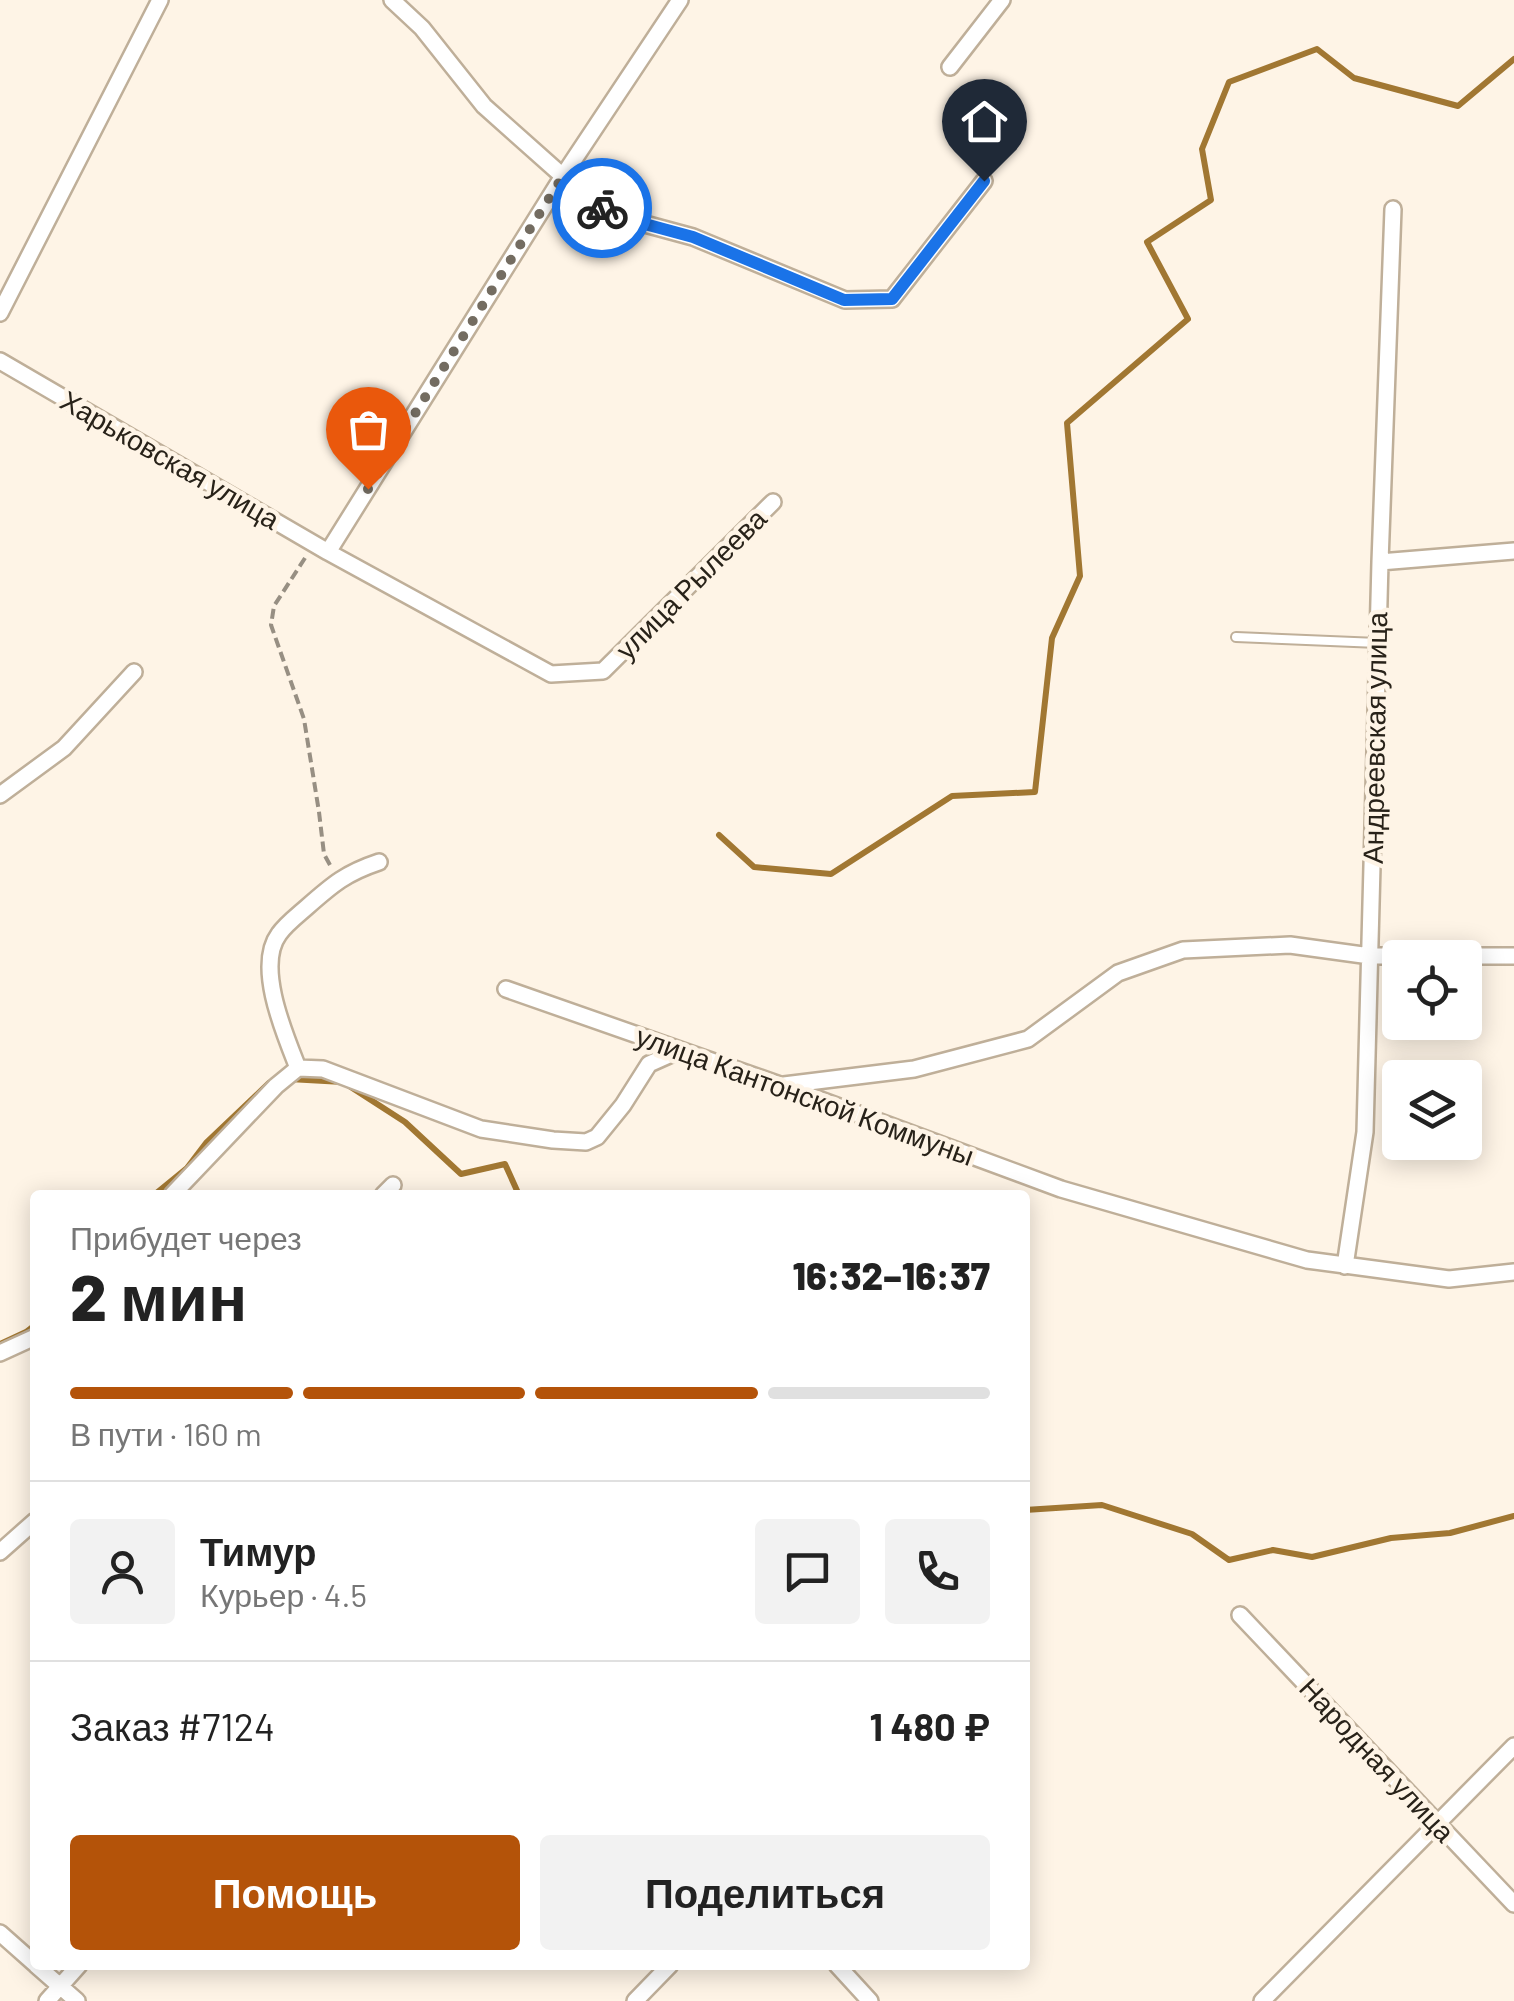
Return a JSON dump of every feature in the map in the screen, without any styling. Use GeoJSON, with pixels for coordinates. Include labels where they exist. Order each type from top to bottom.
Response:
{"type":"FeatureCollection","features":[{"type":"Feature","properties":{"kind":"street"},"geometry":{"type":"LineString","coordinates":[[0,314],[160,0]]}},
{"type":"Feature","properties":{"kind":"street"},"geometry":{"type":"LineString","coordinates":[[392,0],[422,28],[484,106],[593,203],[619,217],[693,237],[844,300],[892,299],[984,181]]}},
{"type":"Feature","properties":{"kind":"street"},"geometry":{"type":"LineString","coordinates":[[328,552],[563,176],[680,0]]}},
{"type":"Feature","properties":{"kind":"street"},"geometry":{"type":"LineString","coordinates":[[950,67],[1002,0]]}},
{"type":"Feature","properties":{"kind":"street","name":"Андреевская улица"},"geometry":{"type":"LineString","coordinates":[[1345,1266],[1365,1132],[1393,208]]}},
{"type":"Feature","properties":{"kind":"street","name":"Харьковская улица"},"geometry":{"type":"LineString","coordinates":[[0,362],[328,552],[551,674]]}},
{"type":"Feature","properties":{"kind":"street","name":"улица Рылеева"},"geometry":{"type":"LineString","coordinates":[[551,674],[604,671],[772,502]]}},
{"type":"Feature","properties":{"kind":"street"},"geometry":{"type":"LineString","coordinates":[[1380,562],[1514,550]]}},
{"type":"Feature","properties":{"kind":"street"},"geometry":{"type":"LineString","coordinates":[[0,795],[64,748],[134,672]]}},
{"type":"Feature","properties":{"kind":"street"},"geometry":{"type":"LineString","coordinates":[[298,1068],[280,1024],[268,970],[276,936],[332,884],[352,871],[379,862]]}},
{"type":"Feature","properties":{"kind":"street"},"geometry":{"type":"LineString","coordinates":[[780,1085],[914,1068],[1028,1039],[1118,974],[1183,950],[1290,945],[1370,956],[1514,956]]}},
{"type":"Feature","properties":{"kind":"street","name":"улица Кантонской Коммуны"},"geometry":{"type":"LineString","coordinates":[[506,988],[1061,1189],[1307,1260],[1449,1279],[1514,1272]]}},
{"type":"Feature","properties":{"kind":"street"},"geometry":{"type":"LineString","coordinates":[[177,1190],[298,1068],[323,1069],[480,1129],[586,1142],[598,1137],[649,1064],[678,1050]]}},
{"type":"Feature","properties":{"kind":"street"},"geometry":{"type":"LineString","coordinates":[[0,1353],[30,1339]]}},
{"type":"Feature","properties":{"kind":"street"},"geometry":{"type":"LineString","coordinates":[[0,1552],[30,1525]]}},
{"type":"Feature","properties":{"kind":"street","name":"Народная улица"},"geometry":{"type":"LineString","coordinates":[[1240,1616],[1514,1904]]}},
{"type":"Feature","properties":{"kind":"street"},"geometry":{"type":"LineString","coordinates":[[1262,2001],[1514,1746]]}},
{"type":"Feature","properties":{"kind":"street"},"geometry":{"type":"LineString","coordinates":[[0,1933],[30,1960]]}},
{"type":"Feature","properties":{"kind":"street"},"geometry":{"type":"LineString","coordinates":[[41,1970],[76,2001]]}},
{"type":"Feature","properties":{"kind":"street"},"geometry":{"type":"LineString","coordinates":[[46,2001],[74,1970]]}},
{"type":"Feature","properties":{"kind":"street"},"geometry":{"type":"LineString","coordinates":[[635,2001],[665,1970]]}},
{"type":"Feature","properties":{"kind":"street"},"geometry":{"type":"LineString","coordinates":[[842,1970],[870,2001]]}},
{"type":"Feature","properties":{"kind":"lane"},"geometry":{"type":"LineString","coordinates":[[1236,637],[1378,642]]}},
{"type":"Feature","properties":{"kind":"path"},"geometry":{"type":"LineString","coordinates":[[324,854],[304,719],[271,624],[274,606],[307,555],[328,552]]}},
{"type":"Feature","properties":{"kind":"waterway"},"geometry":{"type":"LineString","coordinates":[[719,835],[754,867],[831,874],[952,796],[1035,792],[1052,638],[1080,576],[1067,423],[1188,319],[1147,242],[1211,200],[1202,149],[1229,82],[1317,49],[1354,78],[1458,106],[1514,59]]}},
{"type":"Feature","properties":{"kind":"waterway"},"geometry":{"type":"LineString","coordinates":[[289,1079],[343,1082],[405,1122],[461,1174],[505,1164],[517,1190]]}},
{"type":"Feature","properties":{"kind":"waterway"},"geometry":{"type":"LineString","coordinates":[[160,1190],[187,1168],[206,1143],[269,1083]]}},
{"type":"Feature","properties":{"kind":"waterway"},"geometry":{"type":"LineString","coordinates":[[0,1344],[30,1329]]}},
{"type":"Feature","properties":{"kind":"waterway"},"geometry":{"type":"LineString","coordinates":[[1030,1510],[1102,1505],[1192,1534],[1229,1560],[1273,1550],[1312,1557],[1391,1538],[1450,1533],[1514,1516]]}},
{"type":"Feature","properties":{"kind":"way so far"},"geometry":{"type":"LineString","coordinates":[[368,489],[563,176],[602,208]]}},
{"type":"Feature","properties":{"kind":"route"},"geometry":{"type":"LineString","coordinates":[[602,208],[619,217],[693,237],[844,300],[892,299],[984,181]]}}]}
